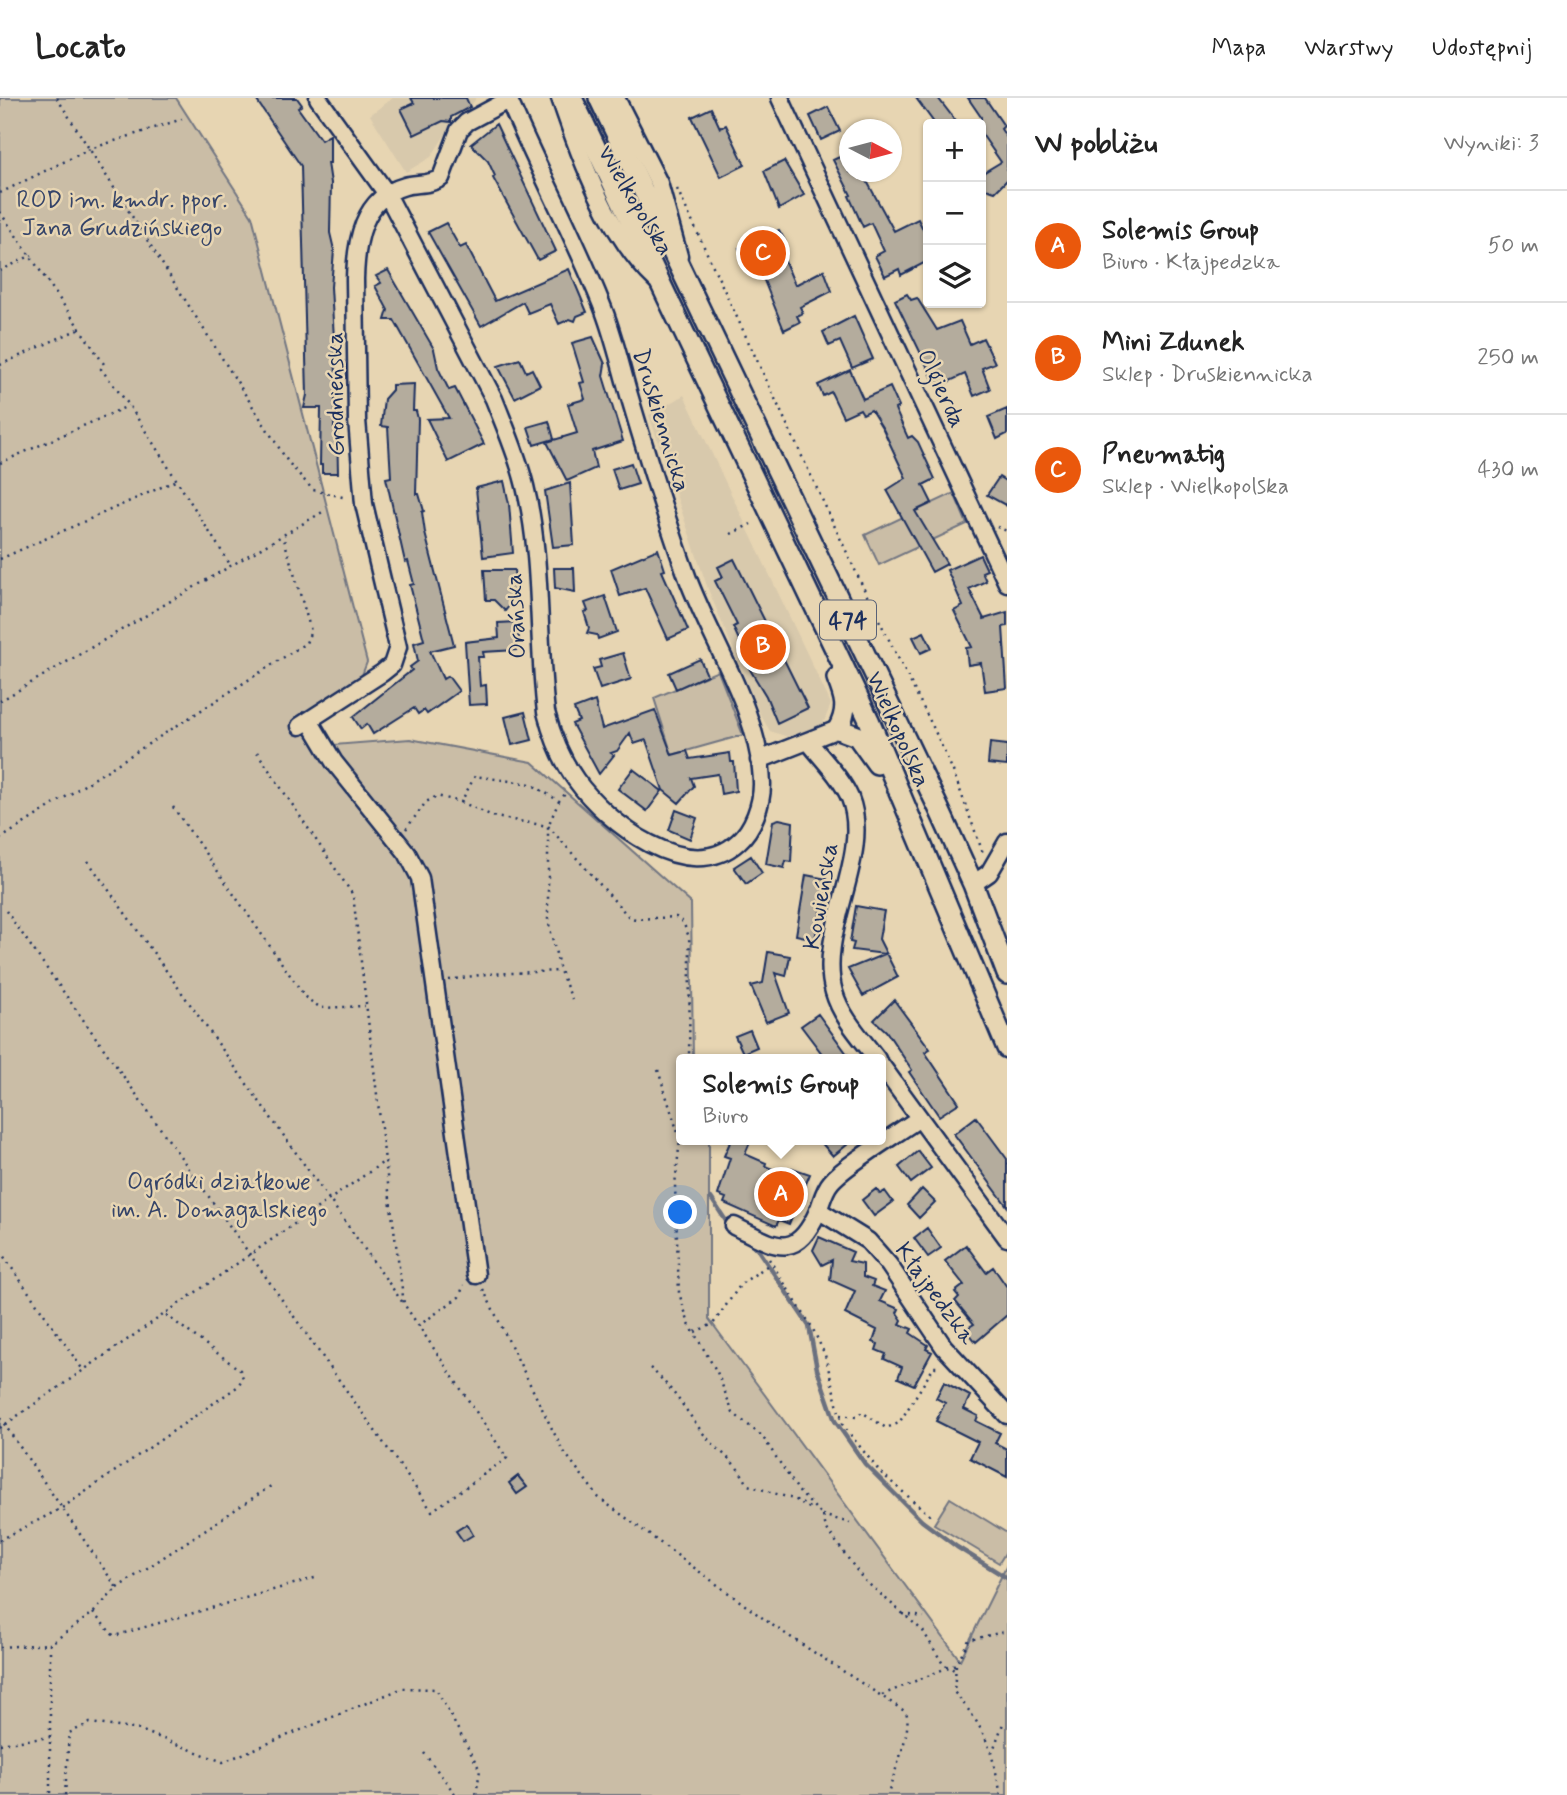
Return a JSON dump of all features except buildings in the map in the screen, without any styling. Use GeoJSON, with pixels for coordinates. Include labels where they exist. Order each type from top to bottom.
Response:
{"type":"FeatureCollection","features":[{"type":"Feature","properties":{"kind":"main road","name":"Wielkopolska"},"geometry":{"type":"LineString","coordinates":[[572,98],[814,603],[913,822],[1007,1048]]}},
{"type":"Feature","properties":{"kind":"main road","name":"Wielkopolska"},"geometry":{"type":"LineString","coordinates":[[599,98],[973,884],[1007,974]]}},
{"type":"Feature","properties":{"kind":"main road"},"geometry":{"type":"LineString","coordinates":[[814,603],[845,700],[846,714],[838,729],[858,736],[865,743],[913,822]]}},
{"type":"Feature","properties":{"kind":"street","name":"Orańska"},"geometry":{"type":"LineString","coordinates":[[318,98],[387,194],[494,399],[521,473],[534,554],[546,712],[552,735],[578,782],[591,799],[641,839],[664,851],[701,858],[720,852],[743,838],[760,801],[759,761]]}},
{"type":"Feature","properties":{"kind":"street","name":"Wielkopolska"},"geometry":{"type":"LineString","coordinates":[[560,98],[577,150],[604,204],[641,265],[661,285]]}},
{"type":"Feature","properties":{"kind":"street","name":"Wielkopolska"},"geometry":{"type":"LineString","coordinates":[[616,98],[659,183],[676,236],[681,269]]}},
{"type":"Feature","properties":{"kind":"street","name":"Olgierda"},"geometry":{"type":"LineString","coordinates":[[780,98],[1007,583]]}},
{"type":"Feature","properties":{"kind":"street"},"geometry":{"type":"LineString","coordinates":[[387,194],[401,187],[429,183],[441,178],[459,131],[467,122],[508,99]]}},
{"type":"Feature","properties":{"kind":"street","name":"Druskiennicka"},"geometry":{"type":"LineString","coordinates":[[508,99],[601,303],[688,578],[749,721],[759,761]]}},
{"type":"Feature","properties":{"kind":"street","name":"Grodnieńska"},"geometry":{"type":"LineString","coordinates":[[387,194],[363,222],[356,255],[357,420],[363,504],[398,648],[392,665],[382,673],[304,723],[396,838]]}},
{"type":"Feature","properties":{"kind":"street"},"geometry":{"type":"LineString","coordinates":[[759,761],[838,729]]}},
{"type":"Feature","properties":{"kind":"street","name":"Kowieńska"},"geometry":{"type":"LineString","coordinates":[[809,742],[842,784],[853,811],[855,835],[830,975],[839,1007],[873,1054]]}},
{"type":"Feature","properties":{"kind":"street"},"geometry":{"type":"LineString","coordinates":[[396,838],[420,878],[476,1275]]}},
{"type":"Feature","properties":{"kind":"street"},"geometry":{"type":"LineString","coordinates":[[973,884],[989,873],[1007,842]]}},
{"type":"Feature","properties":{"kind":"street"},"geometry":{"type":"LineString","coordinates":[[886,1072],[1007,1238]]}},
{"type":"Feature","properties":{"kind":"street"},"geometry":{"type":"LineString","coordinates":[[886,1142],[918,1119]]}},
{"type":"Feature","properties":{"kind":"street"},"geometry":{"type":"LineString","coordinates":[[734,1226],[786,1248],[806,1234],[832,1181],[882,1145]]}},
{"type":"Feature","properties":{"kind":"street","name":"Kłajpedzka"},"geometry":{"type":"LineString","coordinates":[[818,1210],[867,1241],[889,1265],[944,1347],[1007,1415]]}},
{"type":"Feature","properties":{"kind":"path"},"geometry":{"type":"LineString","coordinates":[[57,98],[302,481],[323,495],[353,498]]}},
{"type":"Feature","properties":{"kind":"path"},"geometry":{"type":"LineString","coordinates":[[0,193],[90,149],[182,119]]}},
{"type":"Feature","properties":{"kind":"path"},"geometry":{"type":"LineString","coordinates":[[676,186],[864,589],[953,771],[985,860]]}},
{"type":"Feature","properties":{"kind":"path"},"geometry":{"type":"LineString","coordinates":[[0,212],[82,328],[104,364],[101,369],[129,405],[231,566]]}},
{"type":"Feature","properties":{"kind":"path"},"geometry":{"type":"LineString","coordinates":[[0,271],[32,255]]}},
{"type":"Feature","properties":{"kind":"path"},"geometry":{"type":"LineString","coordinates":[[0,365],[82,328]]}},
{"type":"Feature","properties":{"kind":"path"},"geometry":{"type":"LineString","coordinates":[[0,463],[129,405]]}},
{"type":"Feature","properties":{"kind":"path"},"geometry":{"type":"LineString","coordinates":[[0,559],[175,481]]}},
{"type":"Feature","properties":{"kind":"path"},"geometry":{"type":"LineString","coordinates":[[0,701],[326,510]]}},
{"type":"Feature","properties":{"kind":"path"},"geometry":{"type":"LineString","coordinates":[[731,534],[751,524]]}},
{"type":"Feature","properties":{"kind":"path"},"geometry":{"type":"LineString","coordinates":[[0,839],[306,643],[311,631],[283,536]]}},
{"type":"Feature","properties":{"kind":"path"},"geometry":{"type":"LineString","coordinates":[[257,751],[353,895],[404,1304]]}},
{"type":"Feature","properties":{"kind":"path"},"geometry":{"type":"LineString","coordinates":[[461,802],[475,776],[531,784],[559,801]]}},
{"type":"Feature","properties":{"kind":"path"},"geometry":{"type":"LineString","coordinates":[[572,999],[560,971],[548,920],[548,826],[559,801],[578,782]]}},
{"type":"Feature","properties":{"kind":"path"},"geometry":{"type":"LineString","coordinates":[[396,838],[415,820],[426,802],[437,796],[461,802],[495,817],[548,826],[628,916],[635,919],[676,917],[683,922],[689,937],[690,957],[689,1054]]}},
{"type":"Feature","properties":{"kind":"path"},"geometry":{"type":"LineString","coordinates":[[173,807],[306,998],[321,1008],[366,1006]]}},
{"type":"Feature","properties":{"kind":"path"},"geometry":{"type":"LineString","coordinates":[[6,911],[432,1511],[507,1458],[404,1304],[88,861]]}},
{"type":"Feature","properties":{"kind":"path"},"geometry":{"type":"LineString","coordinates":[[434,984],[486,974],[560,971]]}},
{"type":"Feature","properties":{"kind":"path"},"geometry":{"type":"LineString","coordinates":[[659,1070],[676,1126]]}},
{"type":"Feature","properties":{"kind":"path"},"geometry":{"type":"LineString","coordinates":[[679,1145],[675,1185],[679,1293],[694,1332],[717,1372],[733,1413],[762,1436],[800,1493],[822,1516],[826,1528],[863,1579],[923,1631],[946,1667],[957,1671]]}},
{"type":"Feature","properties":{"kind":"path"},"geometry":{"type":"LineString","coordinates":[[0,1428],[385,1160]]}},
{"type":"Feature","properties":{"kind":"path"},"geometry":{"type":"LineString","coordinates":[[754,1236],[812,1327],[825,1356],[842,1424],[880,1472],[933,1518]]}},
{"type":"Feature","properties":{"kind":"path"},"geometry":{"type":"LineString","coordinates":[[0,1251],[83,1370]]}},
{"type":"Feature","properties":{"kind":"path"},"geometry":{"type":"LineString","coordinates":[[694,1332],[713,1324],[741,1283],[771,1263]]}},
{"type":"Feature","properties":{"kind":"path"},"geometry":{"type":"LineString","coordinates":[[476,1275],[562,1449],[599,1498],[775,1627],[906,1712],[910,1727],[895,1765],[888,1795]]}},
{"type":"Feature","properties":{"kind":"path"},"geometry":{"type":"LineString","coordinates":[[418,1326],[459,1297]]}},
{"type":"Feature","properties":{"kind":"path"},"geometry":{"type":"LineString","coordinates":[[0,1540],[62,1508],[237,1387],[243,1378],[240,1370],[166,1315]]}},
{"type":"Feature","properties":{"kind":"path"},"geometry":{"type":"LineString","coordinates":[[841,1415],[856,1417],[862,1412],[886,1428],[892,1427],[899,1423],[934,1367],[958,1362]]}},
{"type":"Feature","properties":{"kind":"path"},"geometry":{"type":"LineString","coordinates":[[650,1368],[685,1406],[704,1434],[728,1455],[748,1485],[796,1500],[822,1516],[850,1523]]}},
{"type":"Feature","properties":{"kind":"path"},"geometry":{"type":"LineString","coordinates":[[0,1418],[117,1588]]}},
{"type":"Feature","properties":{"kind":"path"},"geometry":{"type":"LineString","coordinates":[[0,1647],[50,1644],[93,1613],[117,1588],[274,1484]]}},
{"type":"Feature","properties":{"kind":"path"},"geometry":{"type":"LineString","coordinates":[[93,1613],[114,1636],[318,1577]]}},
{"type":"Feature","properties":{"kind":"path"},"geometry":{"type":"LineString","coordinates":[[903,1614],[924,1617]]}},
{"type":"Feature","properties":{"kind":"path"},"geometry":{"type":"LineString","coordinates":[[1001,1795],[992,1753],[981,1725],[954,1692],[956,1664],[969,1640],[1007,1631]]}},
{"type":"Feature","properties":{"kind":"path"},"geometry":{"type":"LineString","coordinates":[[50,1644],[50,1795]]}},
{"type":"Feature","properties":{"kind":"path"},"geometry":{"type":"LineString","coordinates":[[882,1695],[956,1664]]}},
{"type":"Feature","properties":{"kind":"path"},"geometry":{"type":"LineString","coordinates":[[65,1795],[69,1733],[90,1723],[139,1730],[223,1762],[403,1688],[436,1689],[480,1770],[476,1795]]}},
{"type":"Feature","properties":{"kind":"path"},"geometry":{"type":"LineString","coordinates":[[992,1753],[1004,1721]]}},
{"type":"Feature","properties":{"kind":"path"},"geometry":{"type":"LineString","coordinates":[[0,1744],[50,1737]]}},
{"type":"Feature","properties":{"kind":"path"},"geometry":{"type":"LineString","coordinates":[[424,1754],[456,1795]]}},
{"type":"Feature","properties":{"kind":"shaded area"},"geometry":{"type":"Polygon","coordinates":[[[393,98],[476,98],[470,107],[451,117],[451,126],[431,157],[406,172],[370,115],[393,98]]]}},
{"type":"Feature","properties":{"kind":"shaded area"},"geometry":{"type":"Polygon","coordinates":[[[684,395],[831,704],[823,724],[791,738],[770,731],[761,716],[708,589],[649,415],[684,395]]]}},
{"type":"Feature","properties":{"kind":"green space"},"geometry":{"type":"Polygon","coordinates":[[[0,98],[176,98],[252,216],[367,662],[362,675],[311,708],[334,745],[410,739],[532,762],[691,903],[693,1054],[676,1054],[676,1145],[709,1145],[709,1319],[960,1660],[1007,1565],[1007,1795],[0,1795],[0,98]]]}},
{"type":"Feature","properties":{"kind":"green space"},"geometry":{"type":"Polygon","coordinates":[[[954,493],[967,524],[879,565],[865,535],[954,493]]]}},
{"type":"Feature","properties":{"kind":"green space"},"geometry":{"type":"Polygon","coordinates":[[[718,671],[743,735],[672,755],[654,698],[718,671]]]}},
{"type":"Feature","properties":{"kind":"green space"},"geometry":{"type":"Polygon","coordinates":[[[950,1498],[1007,1533],[1007,1550],[999,1563],[934,1524],[950,1498]]]}},
{"type":"Feature","properties":{"kind":"waterway"},"geometry":{"type":"LineString","coordinates":[[711,1198],[730,1227]]}},
{"type":"Feature","properties":{"kind":"waterway"},"geometry":{"type":"LineString","coordinates":[[748,1241],[758,1250],[809,1326],[817,1369],[835,1421],[865,1464],[922,1521],[957,1547],[1007,1578]]}},
{"type":"Feature","properties":{"kind":"place","name":"Pneumatig"},"geometry":{"type":"Point","coordinates":[763,253]}},
{"type":"Feature","properties":{"kind":"place","name":"Mini Zdunek"},"geometry":{"type":"Point","coordinates":[763,647]}},
{"type":"Feature","properties":{"kind":"place","name":"Solemis Group"},"geometry":{"type":"Point","coordinates":[781,1194]}},
{"type":"Feature","properties":{"kind":"park label","name":"ROD im. kmdr. ppor. Jana Grudzińskiego"},"geometry":{"type":"Point","coordinates":[122,213]}},
{"type":"Feature","properties":{"kind":"park label","name":"Ogródki działkowe im. A. Domagalskiego"},"geometry":{"type":"Point","coordinates":[219,1195]}}]}
